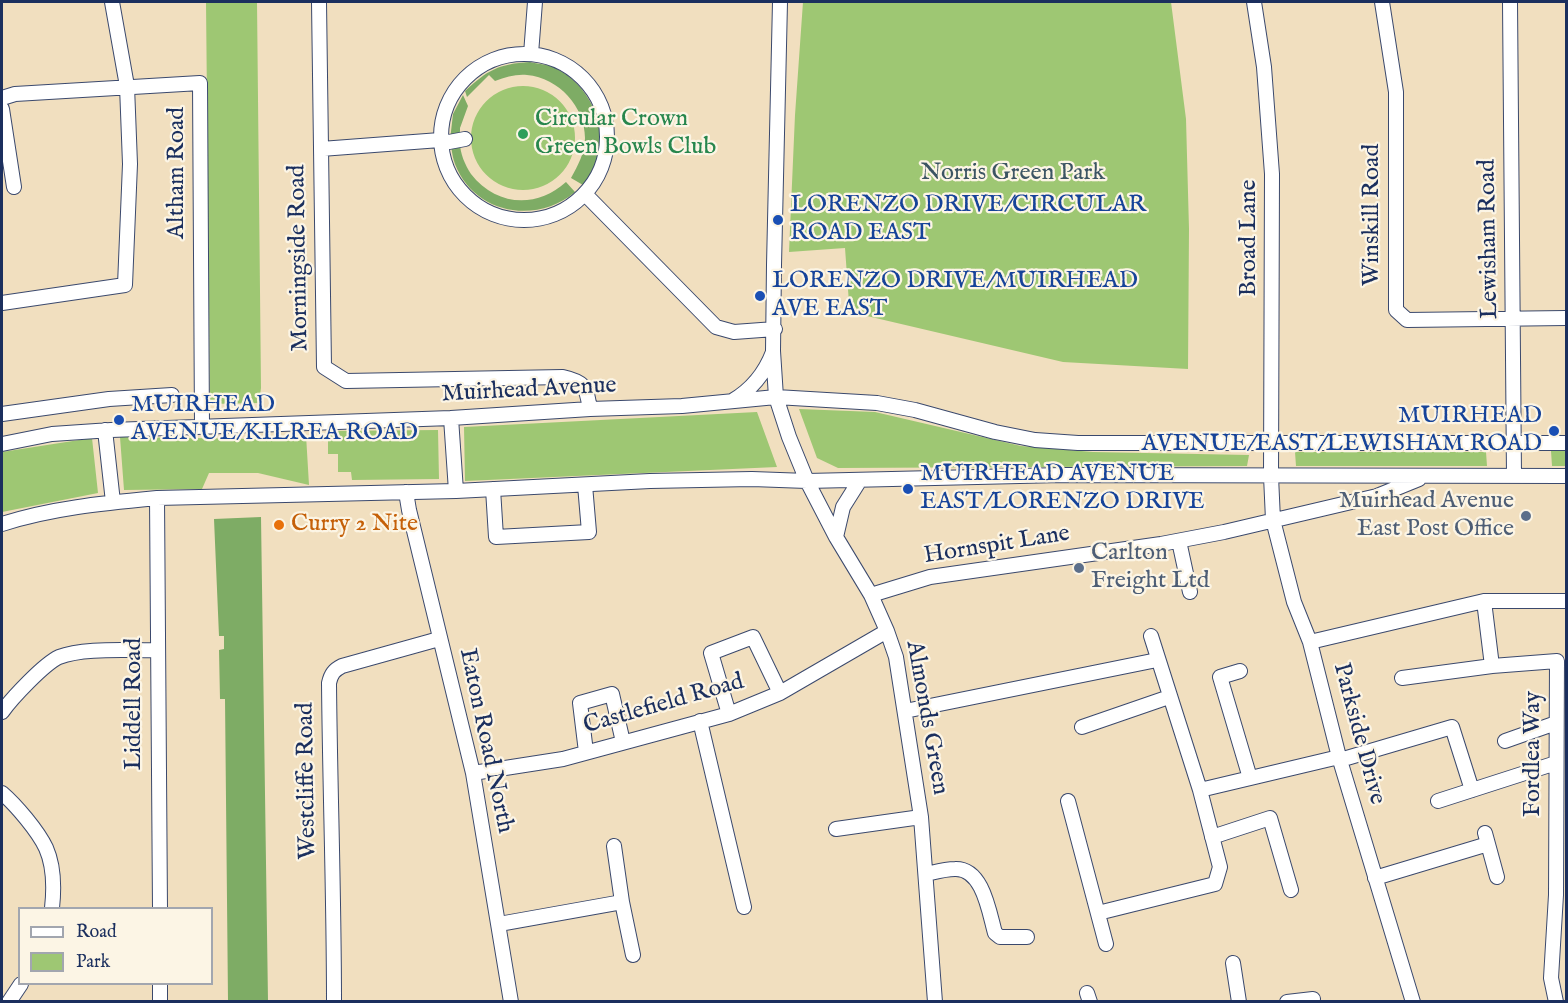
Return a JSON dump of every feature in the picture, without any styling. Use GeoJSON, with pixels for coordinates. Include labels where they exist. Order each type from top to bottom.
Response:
{"type":"FeatureCollection","features":[{"type":"Feature","properties":{"kind":"street"},"geometry":{"type":"LineString","coordinates":[[2,303],[125,285],[130,164],[127,86],[112,2]]}},
{"type":"Feature","properties":{"kind":"street","name":"Morningside Road"},"geometry":{"type":"LineString","coordinates":[[319,2],[324,367],[346,381],[563,377],[577,380],[586,387],[590,409]]}},
{"type":"Feature","properties":{"kind":"street"},"geometry":{"type":"LineString","coordinates":[[531,54],[535,2]]}},
{"type":"Feature","properties":{"kind":"street"},"geometry":{"type":"LineString","coordinates":[[728,403],[745,392],[757,380],[773,351],[780,2]]}},
{"type":"Feature","properties":{"kind":"street","name":"Broad Lane"},"geometry":{"type":"LineString","coordinates":[[1254,2],[1264,67],[1272,174],[1271,476]]}},
{"type":"Feature","properties":{"kind":"street","name":"Winskill Road"},"geometry":{"type":"LineString","coordinates":[[1382,2],[1396,92],[1396,310],[1407,320],[1566,318]]}},
{"type":"Feature","properties":{"kind":"street","name":"Lewisham Road"},"geometry":{"type":"LineString","coordinates":[[1510,2],[1514,476]]}},
{"type":"Feature","properties":{"kind":"street"},"geometry":{"type":"LineString","coordinates":[[531,54],[556,61],[579,75],[596,95],[605,120],[607,146],[600,172],[585,194],[563,211],[537,220],[508,219],[482,210],[460,192],[446,168],[440,140],[444,112],[457,87],[470,74],[477,68],[503,57],[531,54]]}},
{"type":"Feature","properties":{"kind":"street","name":"Altham Road"},"geometry":{"type":"LineString","coordinates":[[2,98],[15,94],[200,82],[202,426]]}},
{"type":"Feature","properties":{"kind":"street"},"geometry":{"type":"LineString","coordinates":[[2,109],[14,188]]}},
{"type":"Feature","properties":{"kind":"street"},"geometry":{"type":"LineString","coordinates":[[321,149],[440,140],[449,142],[465,139]]}},
{"type":"Feature","properties":{"kind":"street"},"geometry":{"type":"LineString","coordinates":[[585,194],[716,327],[734,332],[775,329]]}},
{"type":"Feature","properties":{"kind":"street","name":"Almonds Green"},"geometry":{"type":"LineString","coordinates":[[773,351],[776,397],[789,437],[807,481],[836,537],[871,595],[896,657],[921,817],[935,1002]]}},
{"type":"Feature","properties":{"kind":"street"},"geometry":{"type":"LineString","coordinates":[[2,414],[109,399],[172,395]]}},
{"type":"Feature","properties":{"kind":"street","name":"Muirhead Avenue"},"geometry":{"type":"LineString","coordinates":[[2,444],[52,434],[105,430],[451,418],[728,403],[776,397],[877,403],[915,410],[995,432],[1035,440],[1078,443],[1566,443]]}},
{"type":"Feature","properties":{"kind":"street"},"geometry":{"type":"LineString","coordinates":[[451,418],[456,491]]}},
{"type":"Feature","properties":{"kind":"street"},"geometry":{"type":"LineString","coordinates":[[105,430],[113,502]]}},
{"type":"Feature","properties":{"kind":"street"},"geometry":{"type":"LineString","coordinates":[[2,524],[16,519],[113,502],[157,498],[456,491],[741,480],[899,480],[1062,475],[1566,476]]}},
{"type":"Feature","properties":{"kind":"street","name":"Parkside Drive"},"geometry":{"type":"LineString","coordinates":[[1271,476],[1273,520],[1294,602],[1310,642],[1340,759],[1413,1002]]}},
{"type":"Feature","properties":{"kind":"street","name":"Hornspit Lane"},"geometry":{"type":"LineString","coordinates":[[871,595],[930,577],[1179,541],[1223,527],[1273,520],[1377,496],[1425,476]]}},
{"type":"Feature","properties":{"kind":"street"},"geometry":{"type":"LineString","coordinates":[[836,537],[843,507],[860,480]]}},
{"type":"Feature","properties":{"kind":"street"},"geometry":{"type":"LineString","coordinates":[[493,489],[496,537],[519,536],[589,532],[585,485]]}},
{"type":"Feature","properties":{"kind":"street","name":"Eaton Road North"},"geometry":{"type":"LineString","coordinates":[[406,492],[439,639],[473,773],[511,1002]]}},
{"type":"Feature","properties":{"kind":"street","name":"Liddell Road"},"geometry":{"type":"LineString","coordinates":[[157,498],[159,907]]}},
{"type":"Feature","properties":{"kind":"street"},"geometry":{"type":"LineString","coordinates":[[1179,541],[1190,592]]}},
{"type":"Feature","properties":{"kind":"street"},"geometry":{"type":"LineString","coordinates":[[1484,601],[1492,666]]}},
{"type":"Feature","properties":{"kind":"street"},"geometry":{"type":"LineString","coordinates":[[1310,642],[1484,601],[1566,601]]}},
{"type":"Feature","properties":{"kind":"street","name":"Castlefield Road"},"geometry":{"type":"LineString","coordinates":[[473,773],[563,759],[729,714],[780,693],[887,631]]}},
{"type":"Feature","properties":{"kind":"street"},"geometry":{"type":"LineString","coordinates":[[1098,913],[1215,884],[1220,867],[1200,790],[1151,636]]}},
{"type":"Feature","properties":{"kind":"street"},"geometry":{"type":"LineString","coordinates":[[729,714],[711,653],[753,637],[780,693]]}},
{"type":"Feature","properties":{"kind":"street","name":"Westcliffe Road"},"geometry":{"type":"LineString","coordinates":[[334,1002],[334,902],[329,770],[329,683],[331,675],[334,670],[342,666],[439,639]]}},
{"type":"Feature","properties":{"kind":"street"},"geometry":{"type":"LineString","coordinates":[[2,712],[30,681],[59,657],[88,651],[158,651]]}},
{"type":"Feature","properties":{"kind":"street"},"geometry":{"type":"LineString","coordinates":[[905,711],[1157,660]]}},
{"type":"Feature","properties":{"kind":"street","name":"Fordlea Way"},"geometry":{"type":"LineString","coordinates":[[1402,678],[1492,666],[1557,661],[1556,895],[1551,978],[1556,1002]]}},
{"type":"Feature","properties":{"kind":"street"},"geometry":{"type":"LineString","coordinates":[[1240,671],[1220,677],[1250,778]]}},
{"type":"Feature","properties":{"kind":"street"},"geometry":{"type":"LineString","coordinates":[[586,752],[580,703],[612,694],[623,742]]}},
{"type":"Feature","properties":{"kind":"street"},"geometry":{"type":"LineString","coordinates":[[1082,727],[1169,698]]}},
{"type":"Feature","properties":{"kind":"street"},"geometry":{"type":"LineString","coordinates":[[700,721],[744,908]]}},
{"type":"Feature","properties":{"kind":"street"},"geometry":{"type":"LineString","coordinates":[[1505,741],[1556,723]]}},
{"type":"Feature","properties":{"kind":"street"},"geometry":{"type":"LineString","coordinates":[[1200,790],[1340,759],[1452,727],[1472,790]]}},
{"type":"Feature","properties":{"kind":"street"},"geometry":{"type":"LineString","coordinates":[[1438,801],[1556,763]]}},
{"type":"Feature","properties":{"kind":"street"},"geometry":{"type":"LineString","coordinates":[[2,793],[27,821],[46,849],[52,872],[52,907]]}},
{"type":"Feature","properties":{"kind":"street"},"geometry":{"type":"LineString","coordinates":[[1068,801],[1106,944]]}},
{"type":"Feature","properties":{"kind":"street"},"geometry":{"type":"LineString","coordinates":[[836,829],[921,817]]}},
{"type":"Feature","properties":{"kind":"street"},"geometry":{"type":"LineString","coordinates":[[1212,837],[1270,818],[1291,890]]}},
{"type":"Feature","properties":{"kind":"street"},"geometry":{"type":"LineString","coordinates":[[1375,878],[1486,839],[1497,877]]}},
{"type":"Feature","properties":{"kind":"street"},"geometry":{"type":"LineString","coordinates":[[614,846],[633,955]]}},
{"type":"Feature","properties":{"kind":"street"},"geometry":{"type":"LineString","coordinates":[[926,874],[955,869],[969,873],[980,887],[995,933],[1000,937],[1027,937]]}},
{"type":"Feature","properties":{"kind":"street"},"geometry":{"type":"LineString","coordinates":[[499,924],[622,902]]}},
{"type":"Feature","properties":{"kind":"street"},"geometry":{"type":"LineString","coordinates":[[1233,963],[1239,1002]]}},
{"type":"Feature","properties":{"kind":"street"},"geometry":{"type":"LineString","coordinates":[[9,1002],[20,985]]}},
{"type":"Feature","properties":{"kind":"street"},"geometry":{"type":"LineString","coordinates":[[160,985],[160,1002]]}},
{"type":"Feature","properties":{"kind":"street"},"geometry":{"type":"LineString","coordinates":[[1287,1002],[1313,999]]}},
{"type":"Feature","properties":{"kind":"green space"},"geometry":{"type":"Polygon","coordinates":[[[206,2],[257,2],[261,388],[259,403],[210,404],[206,2]]]}},
{"type":"Feature","properties":{"kind":"green space","name":"Norris Green Park"},"geometry":{"type":"Polygon","coordinates":[[[803,2],[1171,2],[1186,119],[1189,229],[1188,369],[1063,362],[867,316],[849,303],[845,248],[789,252],[803,2]]]}},
{"type":"Feature","properties":{"kind":"green space"},"geometry":{"type":"Polygon","coordinates":[[[530,62],[550,66],[566,74],[577,84],[594,108],[600,136],[599,151],[594,168],[583,185],[571,178],[584,149],[584,127],[575,105],[559,88],[539,77],[519,75],[495,81],[489,75],[467,97],[465,91],[494,69],[510,64],[530,62]]]}},
{"type":"Feature","properties":{"kind":"green space","name":"Circular Crown Green Bowls Club"},"geometry":{"type":"Polygon","coordinates":[[[523,86],[543,90],[560,101],[571,118],[575,138],[571,158],[560,175],[543,186],[523,190],[503,186],[486,175],[475,158],[471,138],[475,118],[486,101],[503,90],[523,86]]]}},
{"type":"Feature","properties":{"kind":"green space"},"geometry":{"type":"Polygon","coordinates":[[[463,95],[468,106],[460,128],[460,137],[450,140],[453,114],[463,95]]]}},
{"type":"Feature","properties":{"kind":"green space"},"geometry":{"type":"Polygon","coordinates":[[[460,143],[463,159],[471,174],[492,193],[504,198],[529,200],[542,197],[566,182],[575,192],[542,209],[525,211],[491,204],[476,194],[464,181],[455,164],[451,146],[460,143]]]}},
{"type":"Feature","properties":{"kind":"green space"},"geometry":{"type":"Polygon","coordinates":[[[799,409],[875,412],[1021,446],[1093,452],[1249,455],[1247,466],[838,468],[817,458],[799,409]]]}},
{"type":"Feature","properties":{"kind":"green space"},"geometry":{"type":"Polygon","coordinates":[[[757,412],[777,467],[465,481],[464,427],[757,412]]]}},
{"type":"Feature","properties":{"kind":"green space"},"geometry":{"type":"Polygon","coordinates":[[[438,430],[439,479],[352,480],[351,472],[338,472],[338,454],[328,454],[328,431],[438,430]]]}},
{"type":"Feature","properties":{"kind":"green space"},"geometry":{"type":"Polygon","coordinates":[[[306,435],[309,485],[258,473],[209,473],[202,489],[124,490],[120,437],[258,439],[306,435]]]}},
{"type":"Feature","properties":{"kind":"green space"},"geometry":{"type":"Polygon","coordinates":[[[92,438],[98,493],[2,512],[2,452],[92,438]]]}},
{"type":"Feature","properties":{"kind":"green space"},"geometry":{"type":"Polygon","coordinates":[[[1551,451],[1566,451],[1566,466],[1552,466],[1551,451]]]}},
{"type":"Feature","properties":{"kind":"green space"},"geometry":{"type":"Polygon","coordinates":[[[1295,452],[1486,452],[1487,466],[1296,466],[1295,452]]]}},
{"type":"Feature","properties":{"kind":"green space"},"geometry":{"type":"Polygon","coordinates":[[[261,517],[268,1001],[228,1001],[225,699],[220,699],[219,650],[224,649],[224,636],[219,636],[214,519],[261,517]]]}},
{"type":"Feature","properties":{"kind":"place","name":"Circular Crown Green Bowls Club"},"geometry":{"type":"Point","coordinates":[523,134]}},
{"type":"Feature","properties":{"kind":"place","name":"LORENZO DRIVE/CIRCULAR ROAD EAST"},"geometry":{"type":"Point","coordinates":[778,220]}},
{"type":"Feature","properties":{"kind":"place","name":"LORENZO DRIVE/MUIRHEAD AVE EAST"},"geometry":{"type":"Point","coordinates":[760,296]}},
{"type":"Feature","properties":{"kind":"place","name":"MUIRHEAD AVENUE/KILREA ROAD"},"geometry":{"type":"Point","coordinates":[119,420]}},
{"type":"Feature","properties":{"kind":"place","name":"MUIRHEAD AVENUE/EAST/LEWISHAM ROAD"},"geometry":{"type":"Point","coordinates":[1554,431]}},
{"type":"Feature","properties":{"kind":"place","name":"MUIRHEAD AVENUE EAST/LORENZO DRIVE"},"geometry":{"type":"Point","coordinates":[908,489]}},
{"type":"Feature","properties":{"kind":"place","name":"Muirhead Avenue East Post Office"},"geometry":{"type":"Point","coordinates":[1526,516]}},
{"type":"Feature","properties":{"kind":"place","name":"Curry 2 Nite"},"geometry":{"type":"Point","coordinates":[279,525]}},
{"type":"Feature","properties":{"kind":"place","name":"Carlton Freight Ltd"},"geometry":{"type":"Point","coordinates":[1079,568]}}]}
